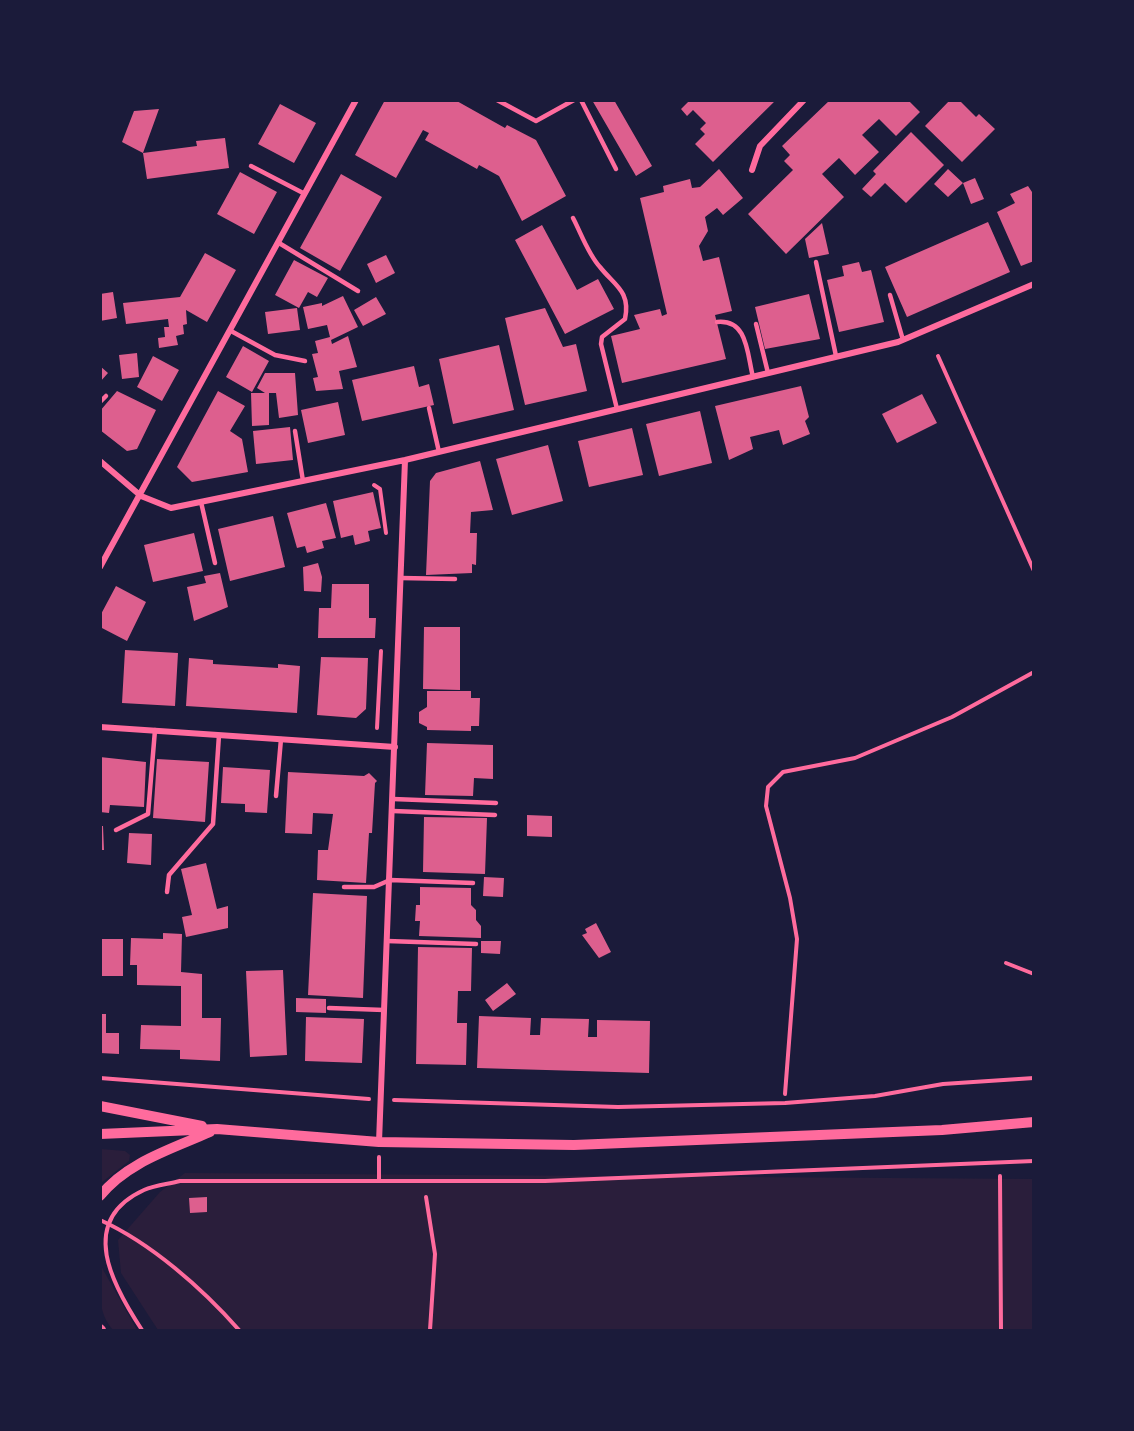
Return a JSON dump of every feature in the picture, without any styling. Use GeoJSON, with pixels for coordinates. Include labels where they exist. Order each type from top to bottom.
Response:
{"type":"FeatureCollection","features":[{"type":"Feature","properties":{"kind":"street"},"geometry":{"type":"LineString","coordinates":[[100,567],[141,496],[356,100]]}},
{"type":"Feature","properties":{"kind":"street"},"geometry":{"type":"LineString","coordinates":[[752,170],[760,146],[804,100]]}},
{"type":"Feature","properties":{"kind":"street"},"geometry":{"type":"LineString","coordinates":[[100,461],[141,496],[171,508],[405,460],[903,340],[1034,284]]}},
{"type":"Feature","properties":{"kind":"street"},"geometry":{"type":"LineString","coordinates":[[379,1142],[405,460]]}},
{"type":"Feature","properties":{"kind":"street"},"geometry":{"type":"LineString","coordinates":[[100,727],[395,747]]}},
{"type":"Feature","properties":{"kind":"street"},"geometry":{"type":"LineString","coordinates":[[100,1106],[217,1129],[379,1142],[606,1144],[942,1130],[1034,1122]]}},
{"type":"Feature","properties":{"kind":"street"},"geometry":{"type":"LineString","coordinates":[[100,1134],[217,1129]]}},
{"type":"Feature","properties":{"kind":"street"},"geometry":{"type":"LineString","coordinates":[[100,1196],[120,1176],[134,1167],[217,1129]]}},
{"type":"Feature","properties":{"kind":"lane"},"geometry":{"type":"LineString","coordinates":[[497,100],[536,121],[573,100]]}},
{"type":"Feature","properties":{"kind":"lane"},"geometry":{"type":"LineString","coordinates":[[580,100],[616,169]]}},
{"type":"Feature","properties":{"kind":"lane"},"geometry":{"type":"LineString","coordinates":[[252,166],[305,194]]}},
{"type":"Feature","properties":{"kind":"lane"},"geometry":{"type":"LineString","coordinates":[[573,218],[600,268],[616,281],[625,301],[625,319],[602,337],[601,344],[617,409]]}},
{"type":"Feature","properties":{"kind":"lane"},"geometry":{"type":"LineString","coordinates":[[279,243],[358,291]]}},
{"type":"Feature","properties":{"kind":"lane"},"geometry":{"type":"LineString","coordinates":[[816,262],[836,357]]}},
{"type":"Feature","properties":{"kind":"lane"},"geometry":{"type":"LineString","coordinates":[[890,295],[903,340]]}},
{"type":"Feature","properties":{"kind":"lane"},"geometry":{"type":"LineString","coordinates":[[717,322],[734,323],[743,332],[753,376]]}},
{"type":"Feature","properties":{"kind":"lane"},"geometry":{"type":"LineString","coordinates":[[756,324],[768,373]]}},
{"type":"Feature","properties":{"kind":"lane"},"geometry":{"type":"LineString","coordinates":[[231,330],[275,355],[305,361]]}},
{"type":"Feature","properties":{"kind":"lane"},"geometry":{"type":"LineString","coordinates":[[100,402],[106,396]]}},
{"type":"Feature","properties":{"kind":"lane"},"geometry":{"type":"LineString","coordinates":[[429,408],[439,452]]}},
{"type":"Feature","properties":{"kind":"lane"},"geometry":{"type":"LineString","coordinates":[[295,431],[303,481]]}},
{"type":"Feature","properties":{"kind":"lane"},"geometry":{"type":"LineString","coordinates":[[201,502],[215,563]]}},
{"type":"Feature","properties":{"kind":"lane"},"geometry":{"type":"LineString","coordinates":[[401,578],[455,579]]}},
{"type":"Feature","properties":{"kind":"lane"},"geometry":{"type":"LineString","coordinates":[[116,830],[148,814],[155,730]]}},
{"type":"Feature","properties":{"kind":"lane"},"geometry":{"type":"LineString","coordinates":[[167,892],[169,875],[213,825],[219,735]]}},
{"type":"Feature","properties":{"kind":"lane"},"geometry":{"type":"LineString","coordinates":[[276,796],[281,740]]}},
{"type":"Feature","properties":{"kind":"lane"},"geometry":{"type":"LineString","coordinates":[[393,798],[496,803]]}},
{"type":"Feature","properties":{"kind":"lane"},"geometry":{"type":"LineString","coordinates":[[393,811],[495,815]]}},
{"type":"Feature","properties":{"kind":"lane"},"geometry":{"type":"LineString","coordinates":[[344,887],[374,887],[390,880],[473,883]]}},
{"type":"Feature","properties":{"kind":"lane"},"geometry":{"type":"LineString","coordinates":[[387,941],[476,944]]}},
{"type":"Feature","properties":{"kind":"lane"},"geometry":{"type":"LineString","coordinates":[[329,1008],[384,1010]]}},
{"type":"Feature","properties":{"kind":"path"},"geometry":{"type":"LineString","coordinates":[[938,356],[1034,571]]}},
{"type":"Feature","properties":{"kind":"path"},"geometry":{"type":"LineString","coordinates":[[374,485],[380,489],[384,502],[386,543]]}},
{"type":"Feature","properties":{"kind":"path"},"geometry":{"type":"LineString","coordinates":[[377,728],[381,647]]}},
{"type":"Feature","properties":{"kind":"path"},"geometry":{"type":"LineString","coordinates":[[785,1095],[797,939],[790,898],[766,806],[768,787],[783,772],[855,758],[952,717],[1034,672]]}},
{"type":"Feature","properties":{"kind":"path"},"geometry":{"type":"LineString","coordinates":[[1006,963],[1034,974]]}},
{"type":"Feature","properties":{"kind":"path"},"geometry":{"type":"LineString","coordinates":[[100,1078],[381,1100],[618,1107],[784,1103],[875,1096],[944,1084],[1034,1078]]}},
{"type":"Feature","properties":{"kind":"path"},"geometry":{"type":"LineString","coordinates":[[142,1330],[122,1299],[103,1257],[104,1242],[110,1224],[121,1206],[146,1189],[204,1179],[545,1182],[1034,1161]]}},
{"type":"Feature","properties":{"kind":"path"},"geometry":{"type":"LineString","coordinates":[[1000,1176],[1001,1330]]}},
{"type":"Feature","properties":{"kind":"path"},"geometry":{"type":"LineString","coordinates":[[426,1197],[435,1254],[430,1330]]}},
{"type":"Feature","properties":{"kind":"path"},"geometry":{"type":"LineString","coordinates":[[100,1220],[110,1224],[195,1283],[239,1330]]}},
{"type":"Feature","properties":{"kind":"shaded area"},"geometry":{"type":"Polygon","coordinates":[[[101,1149],[125,1151],[130,1155],[129,1161],[101,1183],[101,1149]]]}},
{"type":"Feature","properties":{"kind":"shaded area"},"geometry":{"type":"Polygon","coordinates":[[[185,1173],[1033,1179],[1033,1330],[158,1330],[121,1273],[118,1240],[160,1192],[185,1173]]]}},
{"type":"Feature","properties":{"kind":"shaded area"},"geometry":{"type":"Polygon","coordinates":[[[101,1266],[137,1330],[113,1330],[104,1316],[100,1284],[101,1266]]]}},
{"type":"Feature","properties":{"kind":"building"},"geometry":{"type":"Polygon","coordinates":[[[385,100],[455,100],[505,128],[507,125],[536,140],[566,196],[522,221],[499,176],[479,165],[477,169],[425,140],[429,133],[423,130],[396,178],[355,155],[385,100]]]}},
{"type":"Feature","properties":{"kind":"building"},"geometry":{"type":"Polygon","coordinates":[[[592,100],[614,100],[652,166],[636,176],[592,100]]]}},
{"type":"Feature","properties":{"kind":"building"},"geometry":{"type":"Polygon","coordinates":[[[690,100],[776,100],[713,162],[695,144],[705,134],[700,129],[706,123],[693,110],[687,116],[681,109],[690,100]]]}},
{"type":"Feature","properties":{"kind":"building"},"geometry":{"type":"Polygon","coordinates":[[[830,100],[908,100],[920,112],[896,136],[879,119],[862,135],[879,152],[855,175],[839,158],[822,174],[844,197],[786,254],[748,214],[793,170],[784,161],[790,155],[782,146],[830,100]]]}},
{"type":"Feature","properties":{"kind":"building"},"geometry":{"type":"Polygon","coordinates":[[[950,100],[959,100],[976,117],[979,114],[995,129],[962,162],[925,126],[950,100]]]}},
{"type":"Feature","properties":{"kind":"building"},"geometry":{"type":"Polygon","coordinates":[[[280,104],[316,123],[294,163],[258,144],[280,104]]]}},
{"type":"Feature","properties":{"kind":"building"},"geometry":{"type":"Polygon","coordinates":[[[159,109],[143,153],[122,142],[134,111],[159,109]]]}},
{"type":"Feature","properties":{"kind":"building"},"geometry":{"type":"Polygon","coordinates":[[[911,132],[944,165],[906,203],[885,183],[871,197],[862,189],[876,174],[873,171],[911,132]]]}},
{"type":"Feature","properties":{"kind":"building"},"geometry":{"type":"Polygon","coordinates":[[[225,138],[229,168],[147,179],[143,153],[197,146],[196,141],[225,138]]]}},
{"type":"Feature","properties":{"kind":"building"},"geometry":{"type":"Polygon","coordinates":[[[719,169],[743,198],[723,215],[717,208],[705,217],[708,231],[699,246],[703,261],[719,257],[732,311],[715,315],[726,359],[622,383],[611,336],[640,329],[634,315],[660,309],[662,316],[667,314],[640,198],[664,192],[663,186],[690,179],[692,188],[700,187],[719,169]]]}},
{"type":"Feature","properties":{"kind":"building"},"geometry":{"type":"Polygon","coordinates":[[[948,169],[963,183],[948,197],[934,184],[948,169]]]}},
{"type":"Feature","properties":{"kind":"building"},"geometry":{"type":"Polygon","coordinates":[[[240,172],[277,192],[254,234],[217,214],[240,172]]]}},
{"type":"Feature","properties":{"kind":"building"},"geometry":{"type":"Polygon","coordinates":[[[341,174],[382,197],[340,271],[300,248],[341,174]]]}},
{"type":"Feature","properties":{"kind":"building"},"geometry":{"type":"Polygon","coordinates":[[[975,178],[984,199],[971,204],[963,183],[975,178]]]}},
{"type":"Feature","properties":{"kind":"building"},"geometry":{"type":"Polygon","coordinates":[[[1028,186],[1034,195],[1034,261],[1021,266],[997,212],[1015,203],[1010,194],[1028,186]]]}},
{"type":"Feature","properties":{"kind":"building"},"geometry":{"type":"Polygon","coordinates":[[[988,222],[1010,272],[907,317],[885,267],[988,222]]]}},
{"type":"Feature","properties":{"kind":"building"},"geometry":{"type":"Polygon","coordinates":[[[822,223],[829,254],[809,258],[805,239],[822,223]]]}},
{"type":"Feature","properties":{"kind":"building"},"geometry":{"type":"Polygon","coordinates":[[[542,225],[577,290],[598,279],[614,309],[565,334],[515,240],[542,225]]]}},
{"type":"Feature","properties":{"kind":"building"},"geometry":{"type":"Polygon","coordinates":[[[205,253],[236,270],[207,322],[186,310],[187,324],[183,325],[184,334],[176,336],[178,345],[159,348],[158,338],[165,337],[164,327],[169,327],[168,319],[126,324],[123,303],[180,297],[205,253]]]}},
{"type":"Feature","properties":{"kind":"building"},"geometry":{"type":"Polygon","coordinates":[[[386,255],[395,273],[376,283],[367,264],[386,255]]]}},
{"type":"Feature","properties":{"kind":"building"},"geometry":{"type":"Polygon","coordinates":[[[294,260],[328,278],[317,297],[308,292],[299,308],[275,295],[294,260]]]}},
{"type":"Feature","properties":{"kind":"building"},"geometry":{"type":"Polygon","coordinates":[[[859,262],[862,272],[871,270],[884,322],[839,332],[827,280],[844,276],[842,266],[859,262]]]}},
{"type":"Feature","properties":{"kind":"building"},"geometry":{"type":"Polygon","coordinates":[[[113,292],[117,318],[100,321],[100,294],[113,292]]]}},
{"type":"Feature","properties":{"kind":"building"},"geometry":{"type":"Polygon","coordinates":[[[809,294],[820,339],[765,349],[755,307],[809,294]]]}},
{"type":"Feature","properties":{"kind":"building"},"geometry":{"type":"Polygon","coordinates":[[[343,296],[358,327],[331,340],[332,344],[348,336],[357,367],[339,371],[343,389],[316,391],[313,378],[318,377],[312,354],[318,353],[315,341],[330,337],[327,325],[308,329],[303,307],[322,303],[322,306],[343,296]]]}},
{"type":"Feature","properties":{"kind":"building"},"geometry":{"type":"Polygon","coordinates":[[[376,297],[386,314],[363,326],[354,310],[376,297]]]}},
{"type":"Feature","properties":{"kind":"building"},"geometry":{"type":"Polygon","coordinates":[[[297,308],[300,330],[268,334],[265,312],[297,308]]]}},
{"type":"Feature","properties":{"kind":"building"},"geometry":{"type":"Polygon","coordinates":[[[545,308],[563,347],[576,344],[587,391],[525,405],[505,318],[545,308]]]}},
{"type":"Feature","properties":{"kind":"building"},"geometry":{"type":"Polygon","coordinates":[[[499,345],[514,410],[453,424],[439,359],[499,345]]]}},
{"type":"Feature","properties":{"kind":"building"},"geometry":{"type":"Polygon","coordinates":[[[243,346],[269,361],[252,392],[226,377],[243,346]]]}},
{"type":"Feature","properties":{"kind":"building"},"geometry":{"type":"Polygon","coordinates":[[[137,353],[139,377],[122,379],[119,355],[137,353]]]}},
{"type":"Feature","properties":{"kind":"building"},"geometry":{"type":"Polygon","coordinates":[[[153,356],[179,370],[162,401],[137,387],[153,356]]]}},
{"type":"Feature","properties":{"kind":"building"},"geometry":{"type":"Polygon","coordinates":[[[100,366],[108,373],[100,382],[100,366]]]}},
{"type":"Feature","properties":{"kind":"building"},"geometry":{"type":"Polygon","coordinates":[[[414,366],[419,387],[429,384],[434,405],[362,421],[352,380],[414,366]]]}},
{"type":"Feature","properties":{"kind":"building"},"geometry":{"type":"Polygon","coordinates":[[[265,373],[295,373],[298,415],[279,418],[276,393],[269,393],[269,425],[252,426],[251,393],[265,393],[257,388],[265,373]]]}},
{"type":"Feature","properties":{"kind":"building"},"geometry":{"type":"Polygon","coordinates":[[[801,386],[809,417],[805,421],[810,434],[783,445],[779,430],[750,437],[753,449],[729,460],[715,406],[801,386]]]}},
{"type":"Feature","properties":{"kind":"building"},"geometry":{"type":"Polygon","coordinates":[[[117,391],[156,410],[137,449],[127,451],[100,430],[100,411],[117,391]]]}},
{"type":"Feature","properties":{"kind":"building"},"geometry":{"type":"Polygon","coordinates":[[[218,391],[245,406],[230,431],[242,439],[248,472],[192,482],[177,467],[218,391]]]}},
{"type":"Feature","properties":{"kind":"building"},"geometry":{"type":"Polygon","coordinates":[[[922,394],[937,423],[897,443],[882,414],[922,394]]]}},
{"type":"Feature","properties":{"kind":"building"},"geometry":{"type":"Polygon","coordinates":[[[338,402],[345,435],[308,443],[301,410],[338,402]]]}},
{"type":"Feature","properties":{"kind":"building"},"geometry":{"type":"Polygon","coordinates":[[[700,411],[712,463],[659,476],[646,424],[700,411]]]}},
{"type":"Feature","properties":{"kind":"building"},"geometry":{"type":"Polygon","coordinates":[[[290,427],[293,460],[256,464],[253,431],[290,427]]]}},
{"type":"Feature","properties":{"kind":"building"},"geometry":{"type":"Polygon","coordinates":[[[632,428],[643,475],[589,487],[578,441],[632,428]]]}},
{"type":"Feature","properties":{"kind":"building"},"geometry":{"type":"Polygon","coordinates":[[[548,445],[563,501],[512,515],[496,459],[548,445]]]}},
{"type":"Feature","properties":{"kind":"building"},"geometry":{"type":"Polygon","coordinates":[[[480,461],[493,510],[471,512],[470,533],[477,533],[476,565],[472,564],[472,573],[426,575],[430,481],[436,473],[480,461]]]}},
{"type":"Feature","properties":{"kind":"building"},"geometry":{"type":"Polygon","coordinates":[[[373,492],[381,528],[368,531],[370,541],[355,545],[353,535],[341,538],[333,501],[373,492]]]}},
{"type":"Feature","properties":{"kind":"building"},"geometry":{"type":"Polygon","coordinates":[[[326,503],[336,538],[322,541],[324,548],[307,553],[305,546],[297,548],[287,513],[326,503]]]}},
{"type":"Feature","properties":{"kind":"building"},"geometry":{"type":"Polygon","coordinates":[[[273,516],[285,567],[230,581],[218,529],[273,516]]]}},
{"type":"Feature","properties":{"kind":"building"},"geometry":{"type":"Polygon","coordinates":[[[194,533],[203,571],[153,582],[144,545],[194,533]]]}},
{"type":"Feature","properties":{"kind":"building"},"geometry":{"type":"Polygon","coordinates":[[[318,563],[322,577],[321,592],[304,591],[303,567],[318,563]]]}},
{"type":"Feature","properties":{"kind":"building"},"geometry":{"type":"Polygon","coordinates":[[[220,573],[228,607],[194,621],[187,587],[206,583],[204,576],[220,573]]]}},
{"type":"Feature","properties":{"kind":"building"},"geometry":{"type":"Polygon","coordinates":[[[332,584],[369,584],[369,618],[376,618],[375,638],[318,638],[319,608],[331,608],[332,584]]]}},
{"type":"Feature","properties":{"kind":"building"},"geometry":{"type":"Polygon","coordinates":[[[116,586],[146,602],[127,641],[100,627],[100,616],[116,586]]]}},
{"type":"Feature","properties":{"kind":"building"},"geometry":{"type":"Polygon","coordinates":[[[424,627],[460,627],[460,690],[423,689],[424,627]]]}},
{"type":"Feature","properties":{"kind":"building"},"geometry":{"type":"Polygon","coordinates":[[[125,650],[178,653],[175,706],[122,703],[125,650]]]}},
{"type":"Feature","properties":{"kind":"building"},"geometry":{"type":"Polygon","coordinates":[[[321,657],[368,658],[366,709],[356,718],[317,715],[321,657]]]}},
{"type":"Feature","properties":{"kind":"building"},"geometry":{"type":"Polygon","coordinates":[[[189,658],[213,660],[213,664],[278,668],[278,664],[300,666],[297,713],[186,706],[189,658]]]}},
{"type":"Feature","properties":{"kind":"building"},"geometry":{"type":"Polygon","coordinates":[[[427,691],[471,691],[471,698],[480,698],[479,726],[471,726],[471,731],[427,730],[427,727],[419,723],[419,712],[427,707],[427,691]]]}},
{"type":"Feature","properties":{"kind":"building"},"geometry":{"type":"Polygon","coordinates":[[[427,743],[493,745],[493,779],[474,778],[473,796],[425,795],[427,743]]]}},
{"type":"Feature","properties":{"kind":"building"},"geometry":{"type":"Polygon","coordinates":[[[100,757],[146,762],[144,807],[110,805],[109,813],[100,812],[100,757]]]}},
{"type":"Feature","properties":{"kind":"building"},"geometry":{"type":"Polygon","coordinates":[[[157,759],[209,762],[205,822],[153,818],[157,759]]]}},
{"type":"Feature","properties":{"kind":"building"},"geometry":{"type":"Polygon","coordinates":[[[223,767],[270,770],[267,813],[245,812],[245,804],[221,803],[223,767]]]}},
{"type":"Feature","properties":{"kind":"building"},"geometry":{"type":"Polygon","coordinates":[[[288,772],[364,776],[369,773],[377,781],[372,833],[369,833],[366,883],[317,880],[318,850],[328,850],[333,814],[313,813],[312,834],[285,833],[288,772]]]}},
{"type":"Feature","properties":{"kind":"building"},"geometry":{"type":"Polygon","coordinates":[[[527,815],[552,816],[552,837],[527,836],[527,815]]]}},
{"type":"Feature","properties":{"kind":"building"},"geometry":{"type":"Polygon","coordinates":[[[424,817],[487,818],[485,874],[423,872],[424,817]]]}},
{"type":"Feature","properties":{"kind":"building"},"geometry":{"type":"Polygon","coordinates":[[[100,826],[103,826],[104,850],[100,850],[100,826]]]}},
{"type":"Feature","properties":{"kind":"building"},"geometry":{"type":"Polygon","coordinates":[[[129,833],[152,834],[151,865],[127,863],[129,833]]]}},
{"type":"Feature","properties":{"kind":"building"},"geometry":{"type":"Polygon","coordinates":[[[206,863],[217,909],[228,906],[228,928],[186,937],[182,917],[192,915],[181,869],[206,863]]]}},
{"type":"Feature","properties":{"kind":"building"},"geometry":{"type":"Polygon","coordinates":[[[484,877],[504,878],[503,897],[483,896],[484,877]]]}},
{"type":"Feature","properties":{"kind":"building"},"geometry":{"type":"Polygon","coordinates":[[[420,887],[471,888],[471,905],[476,910],[476,920],[481,926],[481,938],[419,936],[420,921],[415,921],[416,905],[420,905],[420,887]]]}},
{"type":"Feature","properties":{"kind":"building"},"geometry":{"type":"Polygon","coordinates":[[[313,893],[367,896],[363,998],[308,995],[313,893]]]}},
{"type":"Feature","properties":{"kind":"building"},"geometry":{"type":"Polygon","coordinates":[[[596,923],[611,952],[599,958],[582,935],[587,933],[585,929],[596,923]]]}},
{"type":"Feature","properties":{"kind":"building"},"geometry":{"type":"Polygon","coordinates":[[[163,933],[182,934],[181,972],[202,974],[202,1018],[221,1018],[220,1061],[180,1059],[180,1050],[140,1049],[141,1025],[181,1026],[181,986],[137,985],[137,965],[130,965],[131,938],[163,939],[163,933]]]}},
{"type":"Feature","properties":{"kind":"building"},"geometry":{"type":"Polygon","coordinates":[[[100,939],[123,939],[123,976],[100,976],[100,939]]]}},
{"type":"Feature","properties":{"kind":"building"},"geometry":{"type":"Polygon","coordinates":[[[481,941],[501,941],[500,954],[481,953],[481,941]]]}},
{"type":"Feature","properties":{"kind":"building"},"geometry":{"type":"Polygon","coordinates":[[[418,947],[472,948],[471,991],[458,991],[457,1023],[467,1023],[466,1065],[416,1064],[418,947]]]}},
{"type":"Feature","properties":{"kind":"building"},"geometry":{"type":"Polygon","coordinates":[[[283,970],[287,1055],[250,1057],[246,971],[283,970]]]}},
{"type":"Feature","properties":{"kind":"building"},"geometry":{"type":"Polygon","coordinates":[[[507,983],[516,994],[493,1011],[485,1000],[507,983]]]}},
{"type":"Feature","properties":{"kind":"building"},"geometry":{"type":"Polygon","coordinates":[[[296,998],[326,999],[326,1013],[296,1012],[296,998]]]}},
{"type":"Feature","properties":{"kind":"building"},"geometry":{"type":"Polygon","coordinates":[[[100,1014],[106,1014],[106,1033],[119,1033],[119,1054],[100,1053],[100,1014]]]}},
{"type":"Feature","properties":{"kind":"building"},"geometry":{"type":"Polygon","coordinates":[[[479,1016],[531,1018],[530,1035],[540,1035],[541,1018],[589,1019],[588,1037],[597,1037],[597,1020],[650,1021],[649,1073],[477,1068],[479,1016]]]}},
{"type":"Feature","properties":{"kind":"building"},"geometry":{"type":"Polygon","coordinates":[[[306,1017],[364,1019],[362,1063],[305,1061],[306,1017]]]}},
{"type":"Feature","properties":{"kind":"building"},"geometry":{"type":"Polygon","coordinates":[[[207,1197],[207,1212],[190,1213],[189,1198],[207,1197]]]}}]}
